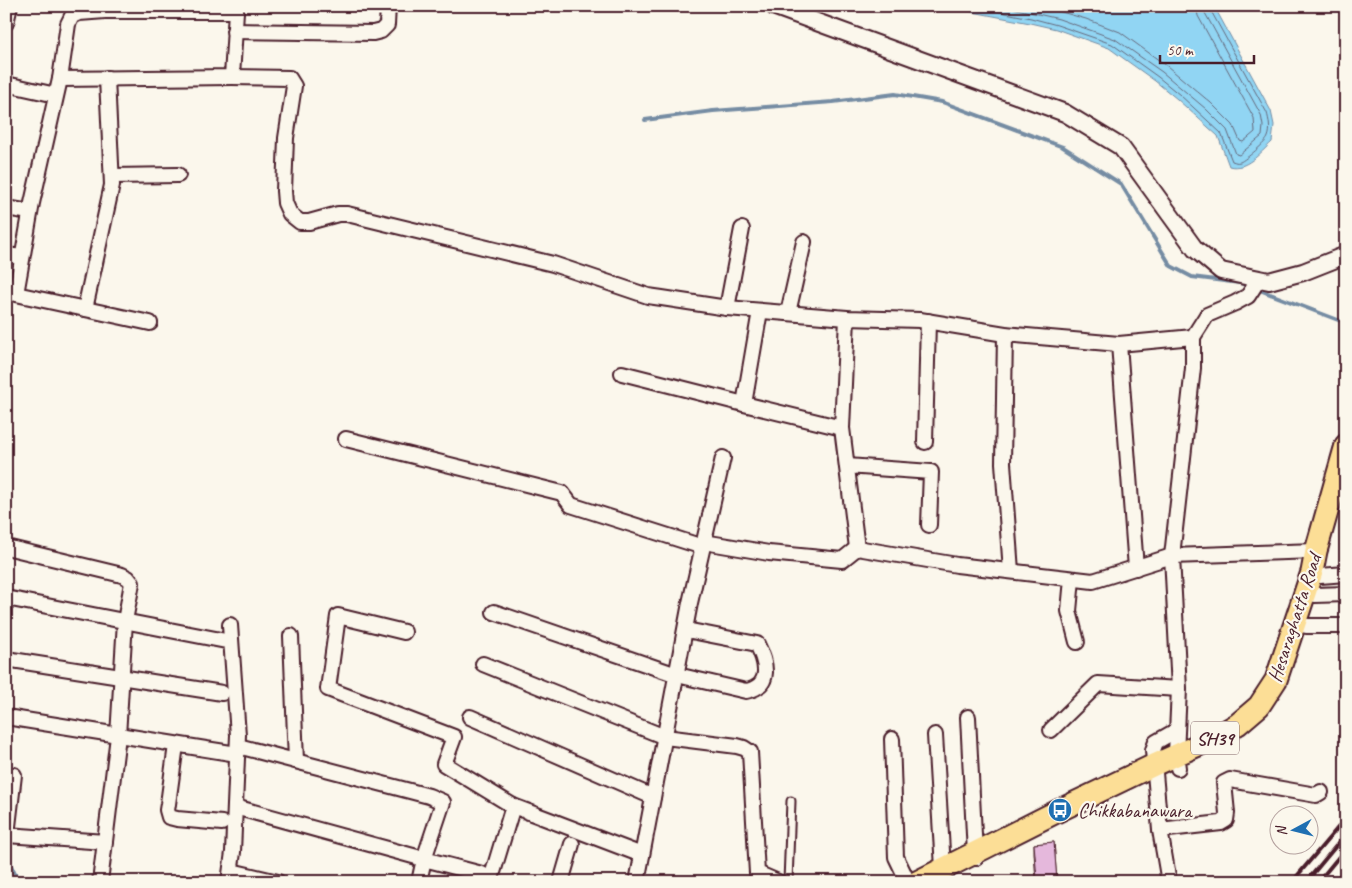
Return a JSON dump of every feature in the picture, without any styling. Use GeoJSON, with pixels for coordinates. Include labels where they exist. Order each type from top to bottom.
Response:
{"type":"FeatureCollection","features":[{"type":"Feature","properties":{"kind":"main road","name":"Hesaraghatta Road"},"geometry":{"type":"LineString","coordinates":[[1177,761],[1238,724],[1259,706],[1276,680],[1310,579],[1318,570],[1346,445]]}},
{"type":"Feature","properties":{"kind":"main road"},"geometry":{"type":"LineString","coordinates":[[917,882],[943,875],[1154,771],[1177,761],[1200,758],[1239,737],[1259,722],[1282,695],[1296,664],[1318,570],[1346,489]]}},
{"type":"Feature","properties":{"kind":"street"},"geometry":{"type":"LineString","coordinates":[[6,23],[10,6]]}},
{"type":"Feature","properties":{"kind":"street"},"geometry":{"type":"LineString","coordinates":[[234,31],[373,34],[381,31],[387,25],[388,6]]}},
{"type":"Feature","properties":{"kind":"street"},"geometry":{"type":"LineString","coordinates":[[773,6],[1065,113],[1121,147],[1195,249],[1221,271],[1255,285],[1303,272],[1346,254]]}},
{"type":"Feature","properties":{"kind":"street"},"geometry":{"type":"LineString","coordinates":[[150,323],[16,294],[30,212],[60,79],[68,24],[72,16],[79,13],[105,10],[236,9],[232,76]]}},
{"type":"Feature","properties":{"kind":"street"},"geometry":{"type":"LineString","coordinates":[[60,79],[232,76],[289,78],[294,86],[286,138],[284,191],[285,204],[290,214],[300,222],[309,222],[338,214],[347,214],[553,264],[648,296],[727,308],[846,318],[920,320],[1004,334],[1119,344],[1194,337]]}},
{"type":"Feature","properties":{"kind":"street"},"geometry":{"type":"LineString","coordinates":[[85,309],[112,185],[107,78]]}},
{"type":"Feature","properties":{"kind":"street"},"geometry":{"type":"LineString","coordinates":[[6,84],[56,95]]}},
{"type":"Feature","properties":{"kind":"street"},"geometry":{"type":"LineString","coordinates":[[112,176],[178,175]]}},
{"type":"Feature","properties":{"kind":"street"},"geometry":{"type":"LineString","coordinates":[[6,208],[30,212]]}},
{"type":"Feature","properties":{"kind":"street"},"geometry":{"type":"LineString","coordinates":[[727,308],[742,229]]}},
{"type":"Feature","properties":{"kind":"street"},"geometry":{"type":"LineString","coordinates":[[788,313],[804,242]]}},
{"type":"Feature","properties":{"kind":"street"},"geometry":{"type":"LineString","coordinates":[[6,255],[22,257]]}},
{"type":"Feature","properties":{"kind":"street"},"geometry":{"type":"LineString","coordinates":[[1177,761],[1179,689],[1172,556],[1193,368],[1194,337],[1207,315],[1248,296],[1255,285]]}},
{"type":"Feature","properties":{"kind":"street"},"geometry":{"type":"LineString","coordinates":[[744,404],[760,311]]}},
{"type":"Feature","properties":{"kind":"street"},"geometry":{"type":"LineString","coordinates":[[846,318],[842,428],[857,548]]}},
{"type":"Feature","properties":{"kind":"street"},"geometry":{"type":"LineString","coordinates":[[924,442],[928,322]]}},
{"type":"Feature","properties":{"kind":"street"},"geometry":{"type":"LineString","coordinates":[[1004,334],[1003,463],[1011,571]]}},
{"type":"Feature","properties":{"kind":"street"},"geometry":{"type":"LineString","coordinates":[[1119,344],[1136,568]]}},
{"type":"Feature","properties":{"kind":"street"},"geometry":{"type":"LineString","coordinates":[[622,373],[842,428]]}},
{"type":"Feature","properties":{"kind":"street"},"geometry":{"type":"LineString","coordinates":[[346,439],[562,493],[571,505],[704,545],[842,560],[857,548],[957,564],[1093,581],[1172,556],[1346,574]]}},
{"type":"Feature","properties":{"kind":"street"},"geometry":{"type":"LineString","coordinates":[[637,882],[686,630],[724,458]]}},
{"type":"Feature","properties":{"kind":"street"},"geometry":{"type":"LineString","coordinates":[[847,466],[931,472],[930,525]]}},
{"type":"Feature","properties":{"kind":"street"},"geometry":{"type":"LineString","coordinates":[[6,547],[122,575],[132,583],[126,621],[118,736],[100,882]]}},
{"type":"Feature","properties":{"kind":"street"},"geometry":{"type":"LineString","coordinates":[[1318,570],[1346,594]]}},
{"type":"Feature","properties":{"kind":"street"},"geometry":{"type":"LineString","coordinates":[[1072,579],[1069,611],[1077,642]]}},
{"type":"Feature","properties":{"kind":"street"},"geometry":{"type":"LineString","coordinates":[[6,598],[231,642]]}},
{"type":"Feature","properties":{"kind":"street"},"geometry":{"type":"LineString","coordinates":[[494,612],[677,675],[746,692],[754,690],[760,685],[766,674],[764,658],[757,644],[686,630]]}},
{"type":"Feature","properties":{"kind":"street"},"geometry":{"type":"LineString","coordinates":[[404,632],[338,616],[328,689],[454,737],[444,764],[513,806],[642,855]]}},
{"type":"Feature","properties":{"kind":"street"},"geometry":{"type":"LineString","coordinates":[[230,625],[238,735],[233,852],[230,876],[278,882]]}},
{"type":"Feature","properties":{"kind":"street"},"geometry":{"type":"LineString","coordinates":[[1306,626],[1346,626]]}},
{"type":"Feature","properties":{"kind":"street"},"geometry":{"type":"LineString","coordinates":[[291,636],[296,761]]}},
{"type":"Feature","properties":{"kind":"street"},"geometry":{"type":"LineString","coordinates":[[6,659],[222,693]]}},
{"type":"Feature","properties":{"kind":"street"},"geometry":{"type":"LineString","coordinates":[[483,664],[665,737],[737,746],[750,752],[757,873],[778,882]]}},
{"type":"Feature","properties":{"kind":"street"},"geometry":{"type":"LineString","coordinates":[[1052,730],[1098,684],[1179,689]]}},
{"type":"Feature","properties":{"kind":"street"},"geometry":{"type":"LineString","coordinates":[[6,717],[118,736],[237,750],[296,761],[429,796],[443,802],[418,882]]}},
{"type":"Feature","properties":{"kind":"street"},"geometry":{"type":"LineString","coordinates":[[470,717],[653,797]]}},
{"type":"Feature","properties":{"kind":"street"},"geometry":{"type":"LineString","coordinates":[[968,717],[977,858]]}},
{"type":"Feature","properties":{"kind":"street"},"geometry":{"type":"LineString","coordinates":[[1169,882],[1160,830],[1153,750],[1156,742],[1177,730]]}},
{"type":"Feature","properties":{"kind":"street"},"geometry":{"type":"LineString","coordinates":[[935,735],[943,875]]}},
{"type":"Feature","properties":{"kind":"street"},"geometry":{"type":"LineString","coordinates":[[892,739],[896,857],[908,882]]}},
{"type":"Feature","properties":{"kind":"street"},"geometry":{"type":"LineString","coordinates":[[176,744],[167,810],[170,817],[222,824]]}},
{"type":"Feature","properties":{"kind":"street"},"geometry":{"type":"LineString","coordinates":[[6,774],[14,775],[7,835],[105,842]]}},
{"type":"Feature","properties":{"kind":"street"},"geometry":{"type":"LineString","coordinates":[[1160,830],[1221,823],[1226,820],[1228,813],[1224,783],[1230,780],[1316,795],[1321,792]]}},
{"type":"Feature","properties":{"kind":"street"},"geometry":{"type":"LineString","coordinates":[[235,807],[482,874],[491,880],[513,806]]}},
{"type":"Feature","properties":{"kind":"street"},"geometry":{"type":"LineString","coordinates":[[561,882],[572,844]]}},
{"type":"Feature","properties":{"kind":"lane"},"geometry":{"type":"LineString","coordinates":[[788,882],[792,801]]}},
{"type":"Feature","properties":{"kind":"water"},"geometry":{"type":"Polygon","coordinates":[[[952,6],[1214,6],[1271,111],[1274,125],[1272,142],[1247,164],[1235,167],[1229,166],[1218,136],[1155,81],[1109,48],[1056,29],[962,10],[952,6]]]}},
{"type":"Feature","properties":{"kind":"building"},"geometry":{"type":"Polygon","coordinates":[[[1054,842],[1057,881],[1041,882],[1041,878],[1037,879],[1034,844],[1054,842]]]}},
{"type":"Feature","properties":{"kind":"waterway"},"geometry":{"type":"LineString","coordinates":[[645,120],[713,111],[833,102],[895,94],[942,102],[1063,147],[1121,184],[1171,266],[1192,277],[1240,283],[1250,287]]}},
{"type":"Feature","properties":{"kind":"waterway"},"geometry":{"type":"LineString","coordinates":[[1257,289],[1346,323]]}},
{"type":"Feature","properties":{"kind":"waterway"},"geometry":{"type":"LineString","coordinates":[[6,856],[19,882]]}},
{"type":"Feature","properties":{"kind":"railway"},"geometry":{"type":"LineString","coordinates":[[1292,882],[1346,818]]}},
{"type":"Feature","properties":{"kind":"railway"},"geometry":{"type":"LineString","coordinates":[[1306,882],[1346,834]]}},
{"type":"Feature","properties":{"kind":"railway"},"geometry":{"type":"LineString","coordinates":[[1318,882],[1346,848]]}},
{"type":"Feature","properties":{"kind":"place","name":"Chikkabanawara"},"geometry":{"type":"Point","coordinates":[1060,810]}}]}
